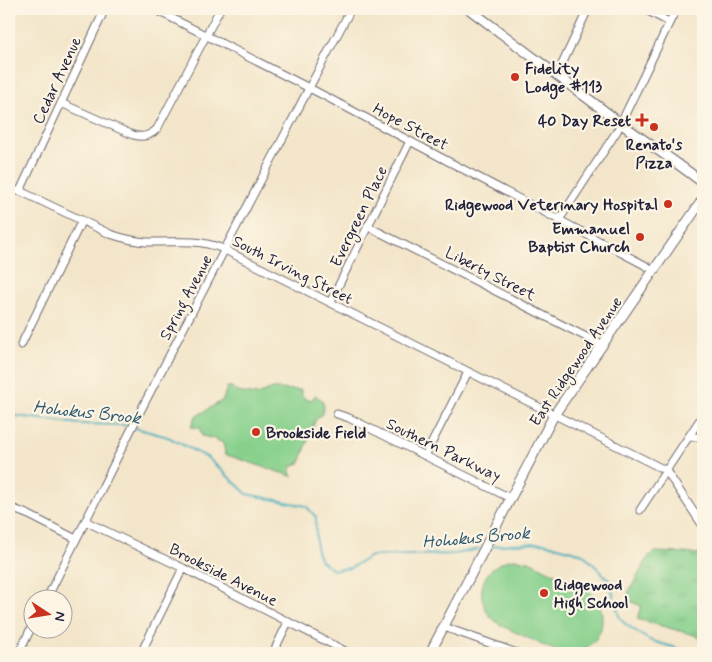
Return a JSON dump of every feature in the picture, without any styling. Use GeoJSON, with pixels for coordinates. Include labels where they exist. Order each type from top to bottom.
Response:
{"type":"FeatureCollection","features":[{"type":"Feature","properties":{"kind":"main road"},"geometry":{"type":"LineString","coordinates":[[469,9],[621,124],[665,156],[681,165],[703,183]]}},
{"type":"Feature","properties":{"kind":"main road","name":"East Ridgewood Avenue"},"geometry":{"type":"LineString","coordinates":[[430,653],[554,415],[703,199]]}},
{"type":"Feature","properties":{"kind":"street","name":"Cedar Avenue"},"geometry":{"type":"LineString","coordinates":[[20,191],[104,9]]}},
{"type":"Feature","properties":{"kind":"street","name":"Hope Street"},"geometry":{"type":"LineString","coordinates":[[154,9],[208,35],[654,270]]}},
{"type":"Feature","properties":{"kind":"street"},"geometry":{"type":"LineString","coordinates":[[61,103],[138,137],[149,136],[157,129],[220,9]]}},
{"type":"Feature","properties":{"kind":"street","name":"Spring Avenue"},"geometry":{"type":"LineString","coordinates":[[51,590],[128,436],[351,9]]}},
{"type":"Feature","properties":{"kind":"street"},"geometry":{"type":"LineString","coordinates":[[557,75],[588,9]]}},
{"type":"Feature","properties":{"kind":"street"},"geometry":{"type":"LineString","coordinates":[[644,9],[669,22]]}},
{"type":"Feature","properties":{"kind":"street"},"geometry":{"type":"LineString","coordinates":[[559,220],[621,124],[676,9]]}},
{"type":"Feature","properties":{"kind":"street","name":"Evergreen Place"},"geometry":{"type":"LineString","coordinates":[[330,303],[410,141]]}},
{"type":"Feature","properties":{"kind":"street","name":"South Irving Street"},"geometry":{"type":"LineString","coordinates":[[9,191],[20,191],[122,238],[146,242],[203,242],[225,250],[666,471]]}},
{"type":"Feature","properties":{"kind":"street"},"geometry":{"type":"LineString","coordinates":[[21,345],[82,220]]}},
{"type":"Feature","properties":{"kind":"street","name":"Liberty Street"},"geometry":{"type":"LineString","coordinates":[[367,226],[602,345]]}},
{"type":"Feature","properties":{"kind":"street"},"geometry":{"type":"LineString","coordinates":[[425,456],[468,372]]}},
{"type":"Feature","properties":{"kind":"street","name":"Southern Parkway"},"geometry":{"type":"LineString","coordinates":[[337,414],[349,418],[510,498]]}},
{"type":"Feature","properties":{"kind":"street"},"geometry":{"type":"LineString","coordinates":[[640,510],[703,415]]}},
{"type":"Feature","properties":{"kind":"street"},"geometry":{"type":"LineString","coordinates":[[689,437],[703,437]]}},
{"type":"Feature","properties":{"kind":"street"},"geometry":{"type":"LineString","coordinates":[[666,471],[700,514],[703,526]]}},
{"type":"Feature","properties":{"kind":"street"},"geometry":{"type":"LineString","coordinates":[[9,507],[76,539]]}},
{"type":"Feature","properties":{"kind":"street","name":"Brookside Avenue"},"geometry":{"type":"LineString","coordinates":[[85,521],[183,568],[349,653]]}},
{"type":"Feature","properties":{"kind":"street"},"geometry":{"type":"LineString","coordinates":[[141,653],[183,568]]}},
{"type":"Feature","properties":{"kind":"street"},"geometry":{"type":"LineString","coordinates":[[272,653],[288,622]]}},
{"type":"Feature","properties":{"kind":"street"},"geometry":{"type":"LineString","coordinates":[[444,627],[518,653]]}},
{"type":"Feature","properties":{"kind":"street"},"geometry":{"type":"LineString","coordinates":[[9,648],[20,653],[26,640]]}},
{"type":"Feature","properties":{"kind":"green space","name":"Brookside Field"},"geometry":{"type":"Polygon","coordinates":[[[227,387],[232,387],[237,392],[257,395],[273,389],[301,390],[302,396],[307,400],[313,399],[315,395],[322,400],[324,406],[322,414],[315,421],[300,463],[292,466],[290,473],[294,477],[224,454],[223,443],[202,436],[200,428],[191,427],[195,417],[223,400],[227,387]]]}},
{"type":"Feature","properties":{"kind":"green space"},"geometry":{"type":"Polygon","coordinates":[[[655,552],[703,554],[703,640],[694,635],[637,619],[641,606],[630,601],[628,593],[649,556],[655,552]]]}},
{"type":"Feature","properties":{"kind":"green space"},"geometry":{"type":"Polygon","coordinates":[[[513,559],[529,561],[586,589],[593,595],[600,607],[602,624],[597,637],[591,644],[574,652],[549,648],[506,628],[491,617],[486,611],[483,600],[483,583],[488,573],[497,565],[513,559]]]}},
{"type":"Feature","properties":{"kind":"waterway","name":"Hohokus Brook"},"geometry":{"type":"LineString","coordinates":[[9,415],[80,424],[131,426]]}},
{"type":"Feature","properties":{"kind":"waterway","name":"Hohokus Brook"},"geometry":{"type":"LineString","coordinates":[[135,428],[168,437],[208,458],[247,494],[306,506],[316,517],[316,548],[321,561],[334,570],[350,568],[371,556],[455,554],[479,549]]}},
{"type":"Feature","properties":{"kind":"waterway","name":"Hohokus Brook"},"geometry":{"type":"LineString","coordinates":[[489,547],[544,543],[583,554],[609,580],[619,616],[624,623],[649,640],[693,653]]}},
{"type":"Feature","properties":{"kind":"place","name":"Fidelity Lodge #113"},"geometry":{"type":"Point","coordinates":[515,77]}},
{"type":"Feature","properties":{"kind":"place","name":"40 Day Reset"},"geometry":{"type":"Point","coordinates":[642,120]}},
{"type":"Feature","properties":{"kind":"place","name":"Renato's Pizza"},"geometry":{"type":"Point","coordinates":[654,127]}},
{"type":"Feature","properties":{"kind":"place","name":"Ridgewood Veterinary Hospital"},"geometry":{"type":"Point","coordinates":[668,204]}},
{"type":"Feature","properties":{"kind":"place","name":"Emmanuel Baptist Church"},"geometry":{"type":"Point","coordinates":[640,237]}},
{"type":"Feature","properties":{"kind":"place","name":"Brookside Field"},"geometry":{"type":"Point","coordinates":[256,432]}},
{"type":"Feature","properties":{"kind":"place","name":"Ridgewood High School"},"geometry":{"type":"Point","coordinates":[544,593]}}]}
